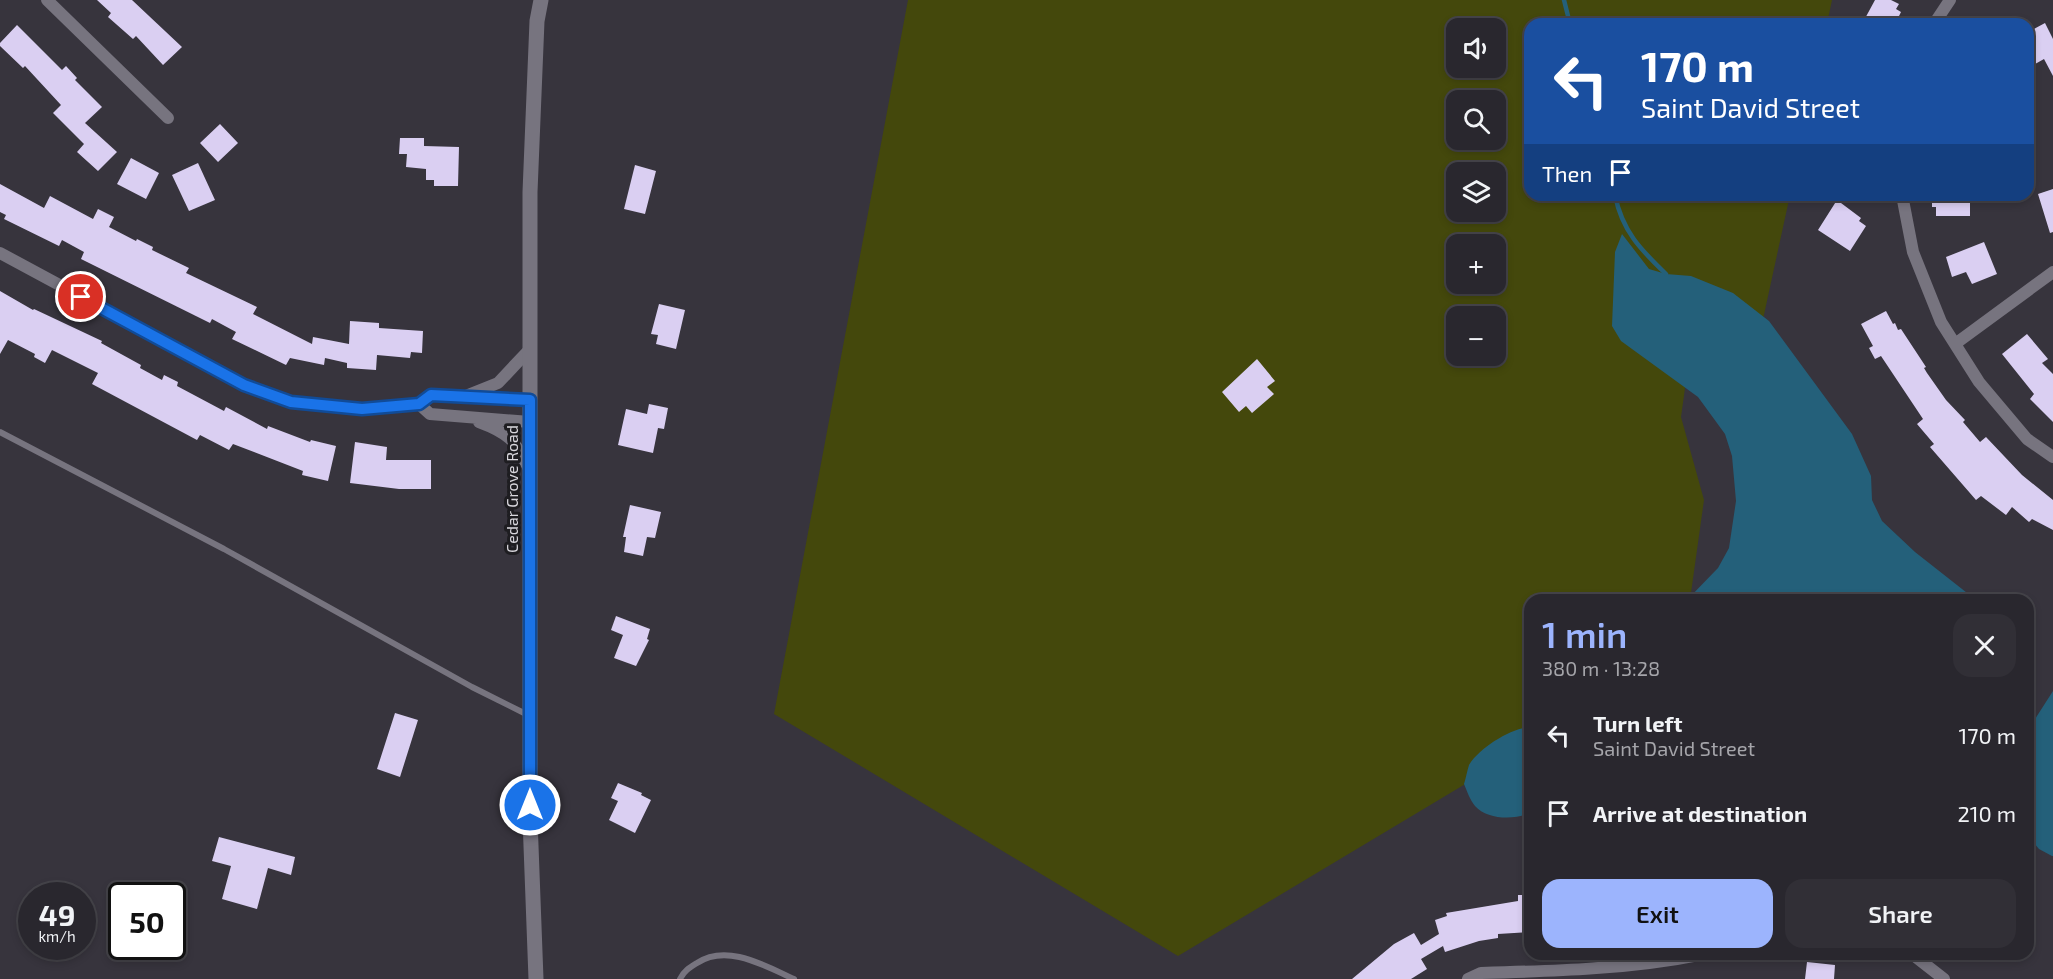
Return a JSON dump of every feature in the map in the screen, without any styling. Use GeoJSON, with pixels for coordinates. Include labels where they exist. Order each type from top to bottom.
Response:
{"type":"FeatureCollection","features":[{"type":"Feature","properties":{"kind":"main road","name":"Cedar Grove Road"},"geometry":{"type":"LineString","coordinates":[[536,979],[530,819],[530,192],[537,21],[541,0]]}},
{"type":"Feature","properties":{"kind":"street"},"geometry":{"type":"LineString","coordinates":[[47,0],[168,118]]}},
{"type":"Feature","properties":{"kind":"street"},"geometry":{"type":"LineString","coordinates":[[1938,18],[1950,0]]}},
{"type":"Feature","properties":{"kind":"street"},"geometry":{"type":"LineString","coordinates":[[1903,201],[1913,252],[1941,322],[1979,382],[2027,439],[2053,457]]}},
{"type":"Feature","properties":{"kind":"street"},"geometry":{"type":"LineString","coordinates":[[0,253],[244,385],[291,402],[362,409],[419,404],[431,395],[530,400]]}},
{"type":"Feature","properties":{"kind":"street"},"geometry":{"type":"LineString","coordinates":[[1955,344],[2053,272]]}},
{"type":"Feature","properties":{"kind":"street"},"geometry":{"type":"LineString","coordinates":[[465,396],[498,383],[530,349]]}},
{"type":"Feature","properties":{"kind":"street"},"geometry":{"type":"LineString","coordinates":[[419,404],[430,414],[530,422]]}},
{"type":"Feature","properties":{"kind":"street"},"geometry":{"type":"LineString","coordinates":[[464,417],[508,434],[515,442],[530,471]]}},
{"type":"Feature","properties":{"kind":"street"},"geometry":{"type":"LineString","coordinates":[[1468,979],[1481,973],[1578,970],[1675,960]]}},
{"type":"Feature","properties":{"kind":"street"},"geometry":{"type":"LineString","coordinates":[[1920,960],[1944,979]]}},
{"type":"Feature","properties":{"kind":"lane"},"geometry":{"type":"LineString","coordinates":[[0,432],[224,549],[472,687],[530,716]]}},
{"type":"Feature","properties":{"kind":"lane"},"geometry":{"type":"LineString","coordinates":[[680,979],[683,972],[705,958],[728,954],[760,964],[794,979]]}},
{"type":"Feature","properties":{"kind":"green space"},"geometry":{"type":"Polygon","coordinates":[[[908,0],[1832,0],[1828,18],[1524,18],[1524,201],[1789,201],[1762,324],[1691,345],[1681,417],[1704,500],[1691,594],[1524,594],[1524,732],[1472,780],[1178,956],[774,714],[908,0]]]}},
{"type":"Feature","properties":{"kind":"water"},"geometry":{"type":"Polygon","coordinates":[[[1622,234],[1649,269],[1666,274],[1691,276],[1733,293],[1769,321],[1852,434],[1871,476],[1872,500],[1882,521],[1915,552],[1968,594],[1693,594],[1718,568],[1729,548],[1736,501],[1732,456],[1725,434],[1698,397],[1621,341],[1612,326],[1615,252],[1622,234]]]}},
{"type":"Feature","properties":{"kind":"water"},"geometry":{"type":"Polygon","coordinates":[[[2053,691],[2053,856],[2039,849],[2034,843],[2034,721],[2053,691]]]}},
{"type":"Feature","properties":{"kind":"water"},"geometry":{"type":"Polygon","coordinates":[[[1524,728],[1524,815],[1509,818],[1480,811],[1464,784],[1469,765],[1480,752],[1496,740],[1524,728]]]}},
{"type":"Feature","properties":{"kind":"building"},"geometry":{"type":"Polygon","coordinates":[[[97,0],[132,0],[182,47],[163,65],[136,36],[133,39],[108,17],[111,13],[97,0]]]}},
{"type":"Feature","properties":{"kind":"building"},"geometry":{"type":"Polygon","coordinates":[[[1875,0],[1891,0],[1899,4],[1896,9],[1901,12],[1898,18],[1865,18],[1875,0]]]}},
{"type":"Feature","properties":{"kind":"building"},"geometry":{"type":"Polygon","coordinates":[[[2045,23],[2053,39],[2053,76],[2044,59],[2034,65],[2034,29],[2045,23]]]}},
{"type":"Feature","properties":{"kind":"building"},"geometry":{"type":"Polygon","coordinates":[[[17,25],[62,70],[66,66],[77,78],[75,80],[102,107],[85,123],[117,152],[98,171],[77,152],[84,144],[53,113],[61,105],[25,66],[23,68],[0,46],[0,43],[17,25]]]}},
{"type":"Feature","properties":{"kind":"building"},"geometry":{"type":"Polygon","coordinates":[[[220,124],[238,143],[218,162],[200,143],[220,124]]]}},
{"type":"Feature","properties":{"kind":"building"},"geometry":{"type":"Polygon","coordinates":[[[400,138],[424,138],[424,146],[459,147],[458,186],[434,186],[434,180],[426,180],[426,169],[406,167],[407,154],[399,154],[400,138]]]}},
{"type":"Feature","properties":{"kind":"building"},"geometry":{"type":"Polygon","coordinates":[[[131,158],[159,173],[146,199],[117,184],[131,158]]]}},
{"type":"Feature","properties":{"kind":"building"},"geometry":{"type":"Polygon","coordinates":[[[198,163],[215,200],[189,211],[172,175],[198,163]]]}},
{"type":"Feature","properties":{"kind":"building"},"geometry":{"type":"Polygon","coordinates":[[[635,165],[656,171],[645,214],[624,209],[635,165]]]}},
{"type":"Feature","properties":{"kind":"building"},"geometry":{"type":"Polygon","coordinates":[[[0,184],[44,208],[50,196],[93,219],[98,209],[114,217],[109,227],[153,247],[152,250],[189,268],[186,273],[257,307],[253,314],[312,344],[313,337],[349,344],[350,321],[379,323],[379,328],[423,331],[422,353],[411,352],[410,358],[377,355],[376,370],[347,368],[347,363],[325,358],[324,365],[290,358],[286,365],[232,339],[236,332],[212,319],[210,323],[81,259],[84,252],[62,240],[59,246],[4,219],[6,215],[0,212],[0,184]]]}},
{"type":"Feature","properties":{"kind":"building"},"geometry":{"type":"Polygon","coordinates":[[[2053,189],[2053,232],[2050,233],[2038,194],[2053,189]]]}},
{"type":"Feature","properties":{"kind":"building"},"geometry":{"type":"Polygon","coordinates":[[[1836,201],[1861,218],[1859,221],[1866,226],[1850,251],[1818,230],[1836,201]]]}},
{"type":"Feature","properties":{"kind":"building"},"geometry":{"type":"Polygon","coordinates":[[[1932,201],[1970,201],[1970,216],[1936,216],[1936,207],[1932,207],[1932,201]]]}},
{"type":"Feature","properties":{"kind":"building"},"geometry":{"type":"Polygon","coordinates":[[[1984,242],[1997,274],[1972,284],[1966,272],[1952,277],[1946,257],[1984,242]]]}},
{"type":"Feature","properties":{"kind":"building"},"geometry":{"type":"Polygon","coordinates":[[[0,291],[33,310],[102,341],[101,343],[141,365],[140,368],[162,380],[164,375],[178,382],[177,386],[224,411],[226,407],[267,429],[268,426],[310,442],[311,440],[336,446],[328,481],[302,475],[303,471],[233,444],[229,450],[200,435],[197,440],[92,384],[98,373],[52,350],[45,363],[34,357],[35,354],[8,340],[0,354],[0,291]]]}},
{"type":"Feature","properties":{"kind":"building"},"geometry":{"type":"Polygon","coordinates":[[[659,304],[685,310],[676,349],[656,344],[658,335],[651,334],[659,304]]]}},
{"type":"Feature","properties":{"kind":"building"},"geometry":{"type":"Polygon","coordinates":[[[1886,311],[1898,330],[1901,329],[1946,400],[1965,420],[1963,422],[1980,442],[1986,437],[2022,475],[2053,500],[2053,530],[2032,519],[2029,522],[2012,507],[2006,515],[1981,496],[1976,500],[1930,447],[1934,444],[1917,424],[1923,419],[1881,356],[1875,359],[1869,348],[1873,346],[1861,324],[1886,311]]]}},
{"type":"Feature","properties":{"kind":"building"},"geometry":{"type":"Polygon","coordinates":[[[2027,334],[2048,359],[2042,363],[2053,374],[2053,422],[2030,399],[2034,394],[2002,354],[2027,334]]]}},
{"type":"Feature","properties":{"kind":"building"},"geometry":{"type":"Polygon","coordinates":[[[1257,359],[1275,381],[1267,387],[1274,394],[1252,413],[1246,406],[1239,412],[1222,392],[1257,359]]]}},
{"type":"Feature","properties":{"kind":"building"},"geometry":{"type":"Polygon","coordinates":[[[649,404],[668,408],[664,429],[658,428],[653,453],[618,445],[626,409],[647,414],[649,404]]]}},
{"type":"Feature","properties":{"kind":"building"},"geometry":{"type":"Polygon","coordinates":[[[355,442],[387,447],[386,460],[431,460],[431,489],[399,489],[350,483],[355,442]]]}},
{"type":"Feature","properties":{"kind":"building"},"geometry":{"type":"Polygon","coordinates":[[[630,505],[661,512],[655,538],[647,537],[643,556],[624,552],[626,537],[623,537],[630,505]]]}},
{"type":"Feature","properties":{"kind":"building"},"geometry":{"type":"Polygon","coordinates":[[[616,616],[650,629],[647,639],[649,640],[636,666],[614,658],[623,635],[611,630],[616,616]]]}},
{"type":"Feature","properties":{"kind":"building"},"geometry":{"type":"Polygon","coordinates":[[[395,713],[418,720],[400,777],[377,769],[395,713]]]}},
{"type":"Feature","properties":{"kind":"building"},"geometry":{"type":"Polygon","coordinates":[[[618,783],[642,793],[641,795],[651,800],[635,833],[609,820],[618,801],[611,798],[618,783]]]}},
{"type":"Feature","properties":{"kind":"building"},"geometry":{"type":"Polygon","coordinates":[[[219,837],[295,857],[291,875],[268,868],[257,909],[222,899],[231,866],[212,861],[219,837]]]}},
{"type":"Feature","properties":{"kind":"building"},"geometry":{"type":"Polygon","coordinates":[[[1518,895],[1524,895],[1524,932],[1498,934],[1498,938],[1479,941],[1445,952],[1443,946],[1421,959],[1427,969],[1411,979],[1352,979],[1394,944],[1414,933],[1421,945],[1439,934],[1435,920],[1447,916],[1446,913],[1518,901],[1518,895]]]}},
{"type":"Feature","properties":{"kind":"building"},"geometry":{"type":"Polygon","coordinates":[[[1807,962],[1835,965],[1834,979],[1805,979],[1807,962]]]}},
{"type":"Feature","properties":{"kind":"waterway"},"geometry":{"type":"LineString","coordinates":[[1564,0],[1568,18]]}},
{"type":"Feature","properties":{"kind":"waterway"},"geometry":{"type":"LineString","coordinates":[[1616,201],[1622,219],[1634,239],[1648,257],[1666,274]]}},
{"type":"Feature","properties":{"kind":"route"},"geometry":{"type":"LineString","coordinates":[[81,297],[244,385],[291,402],[362,409],[419,404],[431,395],[530,400],[530,805]]}}]}
